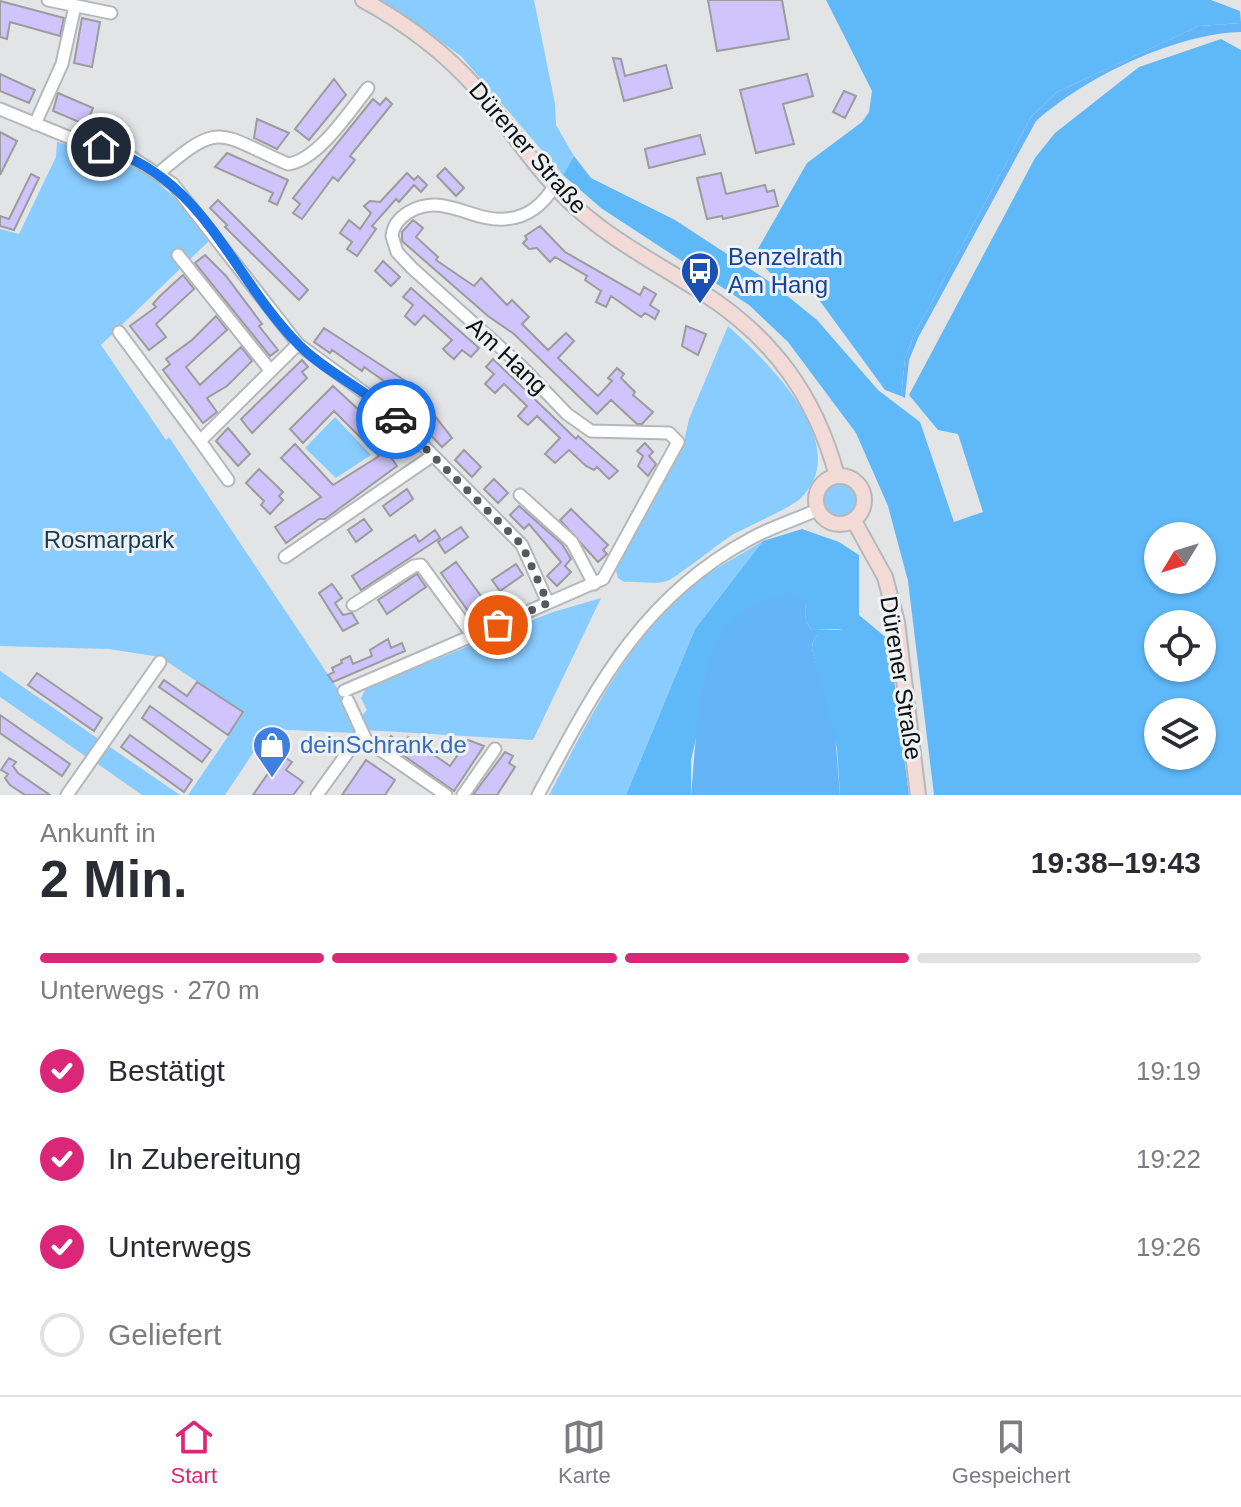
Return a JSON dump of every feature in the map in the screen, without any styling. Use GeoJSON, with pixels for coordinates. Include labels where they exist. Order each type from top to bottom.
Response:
{"type":"FeatureCollection","features":[{"type":"Feature","properties":{"kind":"main road","name":"Dürener Straße"},"geometry":{"type":"LineString","coordinates":[[363,0],[456,66],[554,186],[618,241],[713,300],[782,363],[817,415],[837,476]]}},
{"type":"Feature","properties":{"kind":"main road"},"geometry":{"type":"LineString","coordinates":[[837,476],[849,477],[863,490],[862,511],[854,521],[834,524],[817,510],[816,498],[820,486],[837,476]]}},
{"type":"Feature","properties":{"kind":"main road","name":"Dürener Straße"},"geometry":{"type":"LineString","coordinates":[[854,521],[885,577],[897,622],[918,795]]}},
{"type":"Feature","properties":{"kind":"street"},"geometry":{"type":"LineString","coordinates":[[48,0],[111,13]]}},
{"type":"Feature","properties":{"kind":"street"},"geometry":{"type":"LineString","coordinates":[[35,124],[62,64],[75,6]]}},
{"type":"Feature","properties":{"kind":"street"},"geometry":{"type":"LineString","coordinates":[[159,173],[200,139],[218,135],[288,164],[296,163],[324,143],[368,88]]}},
{"type":"Feature","properties":{"kind":"street"},"geometry":{"type":"LineString","coordinates":[[0,109],[128,155],[159,173],[190,202],[298,344],[388,410],[522,545],[548,603]]}},
{"type":"Feature","properties":{"kind":"street","name":"Am Hang"},"geometry":{"type":"LineString","coordinates":[[554,186],[541,206],[506,219],[444,205],[419,207],[395,225],[392,241],[412,268],[520,365],[567,414],[591,431],[663,433],[677,438],[679,446],[599,581]]}},
{"type":"Feature","properties":{"kind":"street"},"geometry":{"type":"LineString","coordinates":[[178,255],[270,370]]}},
{"type":"Feature","properties":{"kind":"street"},"geometry":{"type":"LineString","coordinates":[[119,332],[228,480]]}},
{"type":"Feature","properties":{"kind":"street"},"geometry":{"type":"LineString","coordinates":[[200,441],[298,344]]}},
{"type":"Feature","properties":{"kind":"street"},"geometry":{"type":"LineString","coordinates":[[285,557],[432,456]]}},
{"type":"Feature","properties":{"kind":"street"},"geometry":{"type":"LineString","coordinates":[[446,795],[361,734],[346,696],[599,581],[572,542],[520,495]]}},
{"type":"Feature","properties":{"kind":"street"},"geometry":{"type":"LineString","coordinates":[[538,795],[601,679],[636,630],[664,600],[700,570],[750,538],[817,510]]}},
{"type":"Feature","properties":{"kind":"street"},"geometry":{"type":"LineString","coordinates":[[353,605],[414,566],[421,565],[473,636]]}},
{"type":"Feature","properties":{"kind":"street"},"geometry":{"type":"LineString","coordinates":[[67,795],[160,662]]}},
{"type":"Feature","properties":{"kind":"street"},"geometry":{"type":"LineString","coordinates":[[317,795],[361,734]]}},
{"type":"Feature","properties":{"kind":"street"},"geometry":{"type":"LineString","coordinates":[[463,795],[495,749]]}},
{"type":"Feature","properties":{"kind":"green space"},"geometry":{"type":"Polygon","coordinates":[[[381,0],[534,0],[555,104],[556,125],[574,156],[563,175],[461,56],[381,0]]]}},
{"type":"Feature","properties":{"kind":"green space","name":"Rosmarpark"},"geometry":{"type":"Polygon","coordinates":[[[57,142],[108,157],[145,174],[175,199],[210,240],[101,345],[166,440],[169,437],[337,688],[355,733],[269,729],[225,795],[188,795],[244,713],[160,657],[109,649],[0,646],[0,229],[19,234],[56,157],[57,142]]]}},
{"type":"Feature","properties":{"kind":"green space"},"geometry":{"type":"Polygon","coordinates":[[[728,326],[782,381],[799,405],[812,429],[818,454],[815,477],[796,502],[732,535],[672,579],[657,583],[624,582],[618,578],[615,567],[683,446],[689,419],[728,326]]]}},
{"type":"Feature","properties":{"kind":"green space"},"geometry":{"type":"Polygon","coordinates":[[[335,417],[371,455],[336,478],[305,448],[335,417]]]}},
{"type":"Feature","properties":{"kind":"green space"},"geometry":{"type":"Polygon","coordinates":[[[841,484],[853,489],[858,501],[853,513],[841,518],[829,513],[824,501],[829,489],[841,484]]]}},
{"type":"Feature","properties":{"kind":"green space"},"geometry":{"type":"Polygon","coordinates":[[[763,541],[695,629],[626,795],[549,795],[610,684],[646,632],[690,587],[763,541]]]}},
{"type":"Feature","properties":{"kind":"green space"},"geometry":{"type":"Polygon","coordinates":[[[601,598],[533,740],[365,730],[361,716],[367,710],[361,698],[366,688],[550,613],[601,598]]]}},
{"type":"Feature","properties":{"kind":"green space"},"geometry":{"type":"Polygon","coordinates":[[[0,671],[100,740],[88,758],[0,697],[0,671]]]}},
{"type":"Feature","properties":{"kind":"green space"},"geometry":{"type":"Polygon","coordinates":[[[107,745],[180,795],[142,795],[95,762],[107,745]]]}},
{"type":"Feature","properties":{"kind":"shaded area"},"geometry":{"type":"Polygon","coordinates":[[[826,0],[1211,0],[1240,11],[1241,23],[1199,26],[1057,92],[1031,117],[914,335],[905,359],[901,396],[885,390],[814,293],[795,289],[780,281],[755,254],[807,163],[862,122],[869,112],[872,91],[826,0]]]}},
{"type":"Feature","properties":{"kind":"shaded area"},"geometry":{"type":"Polygon","coordinates":[[[1241,23],[1241,32],[1188,41],[1132,61],[1080,89],[1036,121],[918,338],[909,360],[905,398],[901,396],[905,359],[914,335],[1031,117],[1057,92],[1199,26],[1241,23]]]}},
{"type":"Feature","properties":{"kind":"shaded area"},"geometry":{"type":"Polygon","coordinates":[[[1221,39],[1241,50],[1241,795],[934,795],[908,581],[888,506],[856,433],[788,342],[749,305],[601,208],[563,175],[574,156],[591,178],[675,220],[770,282],[817,320],[878,390],[920,422],[954,522],[983,512],[958,434],[938,430],[909,395],[1035,158],[1055,133],[1139,67],[1221,39]]]}},
{"type":"Feature","properties":{"kind":"shaded area"},"geometry":{"type":"Polygon","coordinates":[[[802,529],[839,542],[859,555],[859,615],[889,640],[909,795],[840,795],[837,748],[812,649],[818,635],[843,629],[811,629],[806,621],[805,603],[701,716],[691,760],[691,795],[626,795],[695,629],[763,541],[802,529]]]}},
{"type":"Feature","properties":{"kind":"shaded area"},"geometry":{"type":"Polygon","coordinates":[[[795,593],[805,603],[806,621],[811,629],[843,630],[818,635],[812,649],[835,733],[840,795],[691,795],[704,681],[718,639],[739,613],[777,595],[795,593]]]}},
{"type":"Feature","properties":{"kind":"building"},"geometry":{"type":"Polygon","coordinates":[[[708,0],[782,0],[789,39],[717,51],[708,0]]]}},
{"type":"Feature","properties":{"kind":"building"},"geometry":{"type":"Polygon","coordinates":[[[0,1],[64,18],[60,36],[10,22],[7,39],[0,37],[0,1]]]}},
{"type":"Feature","properties":{"kind":"building"},"geometry":{"type":"Polygon","coordinates":[[[82,18],[100,22],[92,67],[74,63],[82,18]]]}},
{"type":"Feature","properties":{"kind":"building"},"geometry":{"type":"Polygon","coordinates":[[[613,58],[621,59],[625,76],[666,65],[672,88],[624,101],[613,58]]]}},
{"type":"Feature","properties":{"kind":"building"},"geometry":{"type":"Polygon","coordinates":[[[0,74],[35,90],[29,103],[0,91],[0,74]]]}},
{"type":"Feature","properties":{"kind":"building"},"geometry":{"type":"Polygon","coordinates":[[[807,74],[813,96],[783,104],[794,144],[756,153],[740,90],[807,74]]]}},
{"type":"Feature","properties":{"kind":"building"},"geometry":{"type":"Polygon","coordinates":[[[334,79],[346,95],[309,140],[295,129],[334,79]]]}},
{"type":"Feature","properties":{"kind":"building"},"geometry":{"type":"Polygon","coordinates":[[[844,91],[856,96],[845,118],[833,112],[844,91]]]}},
{"type":"Feature","properties":{"kind":"building"},"geometry":{"type":"Polygon","coordinates":[[[58,93],[93,108],[86,125],[53,111],[58,93]]]}},
{"type":"Feature","properties":{"kind":"building"},"geometry":{"type":"Polygon","coordinates":[[[386,98],[392,104],[350,156],[355,160],[338,181],[333,177],[302,219],[293,213],[300,204],[293,198],[373,99],[380,105],[386,98]]]}},
{"type":"Feature","properties":{"kind":"building"},"geometry":{"type":"Polygon","coordinates":[[[257,119],[289,133],[277,149],[254,138],[257,119]]]}},
{"type":"Feature","properties":{"kind":"building"},"geometry":{"type":"Polygon","coordinates":[[[0,132],[17,141],[0,175],[0,132]]]}},
{"type":"Feature","properties":{"kind":"building"},"geometry":{"type":"Polygon","coordinates":[[[700,135],[705,154],[649,168],[645,149],[700,135]]]}},
{"type":"Feature","properties":{"kind":"building"},"geometry":{"type":"Polygon","coordinates":[[[227,153],[288,180],[277,205],[269,201],[273,193],[215,167],[227,153]]]}},
{"type":"Feature","properties":{"kind":"building"},"geometry":{"type":"Polygon","coordinates":[[[445,168],[464,188],[456,196],[437,176],[445,168]]]}},
{"type":"Feature","properties":{"kind":"building"},"geometry":{"type":"Polygon","coordinates":[[[407,173],[414,180],[418,176],[427,185],[421,192],[414,185],[399,202],[396,199],[372,226],[376,229],[357,256],[347,249],[352,242],[340,233],[349,220],[360,229],[371,213],[364,206],[370,201],[380,202],[407,173]]]}},
{"type":"Feature","properties":{"kind":"building"},"geometry":{"type":"Polygon","coordinates":[[[721,173],[726,194],[765,185],[767,192],[774,190],[778,206],[723,219],[722,216],[707,219],[697,178],[721,173]]]}},
{"type":"Feature","properties":{"kind":"building"},"geometry":{"type":"Polygon","coordinates":[[[31,174],[39,178],[14,230],[0,226],[0,216],[9,219],[31,174]]]}},
{"type":"Feature","properties":{"kind":"building"},"geometry":{"type":"Polygon","coordinates":[[[218,200],[308,290],[299,300],[225,227],[227,225],[210,208],[218,200]]]}},
{"type":"Feature","properties":{"kind":"building"},"geometry":{"type":"Polygon","coordinates":[[[413,220],[423,228],[416,237],[438,257],[436,260],[474,286],[481,278],[507,305],[512,300],[529,317],[522,324],[548,350],[566,333],[574,341],[558,358],[598,396],[612,381],[608,378],[617,368],[624,374],[621,378],[635,392],[633,395],[653,412],[642,424],[637,424],[611,400],[597,414],[514,334],[488,316],[402,241],[402,232],[413,220]]]}},
{"type":"Feature","properties":{"kind":"building"},"geometry":{"type":"Polygon","coordinates":[[[540,226],[565,252],[640,295],[644,287],[656,294],[650,305],[659,311],[655,319],[645,313],[641,317],[611,296],[606,307],[596,302],[601,291],[585,280],[587,276],[555,257],[550,262],[537,248],[529,249],[523,243],[527,239],[525,236],[540,226]]]}},
{"type":"Feature","properties":{"kind":"building"},"geometry":{"type":"Polygon","coordinates":[[[205,255],[226,276],[262,324],[259,326],[278,350],[270,356],[195,263],[205,255]]]}},
{"type":"Feature","properties":{"kind":"building"},"geometry":{"type":"Polygon","coordinates":[[[383,261],[400,277],[391,286],[375,271],[383,261]]]}},
{"type":"Feature","properties":{"kind":"building"},"geometry":{"type":"Polygon","coordinates":[[[183,275],[194,289],[156,324],[166,337],[149,350],[130,326],[156,307],[153,304],[183,275]]]}},
{"type":"Feature","properties":{"kind":"building"},"geometry":{"type":"Polygon","coordinates":[[[411,288],[479,348],[471,357],[462,350],[454,359],[448,354],[443,349],[452,340],[424,315],[415,325],[405,316],[413,305],[403,297],[411,288]]]}},
{"type":"Feature","properties":{"kind":"building"},"geometry":{"type":"Polygon","coordinates":[[[216,316],[227,330],[186,367],[200,385],[241,347],[252,361],[227,386],[207,398],[217,412],[203,423],[163,370],[170,364],[166,359],[192,340],[216,316]]]}},
{"type":"Feature","properties":{"kind":"building"},"geometry":{"type":"Polygon","coordinates":[[[686,326],[706,334],[698,355],[682,346],[686,326]]]}},
{"type":"Feature","properties":{"kind":"building"},"geometry":{"type":"Polygon","coordinates":[[[324,328],[410,384],[452,438],[442,447],[426,430],[430,426],[404,395],[364,367],[362,371],[332,350],[330,353],[314,342],[324,328]]]}},
{"type":"Feature","properties":{"kind":"building"},"geometry":{"type":"Polygon","coordinates":[[[493,359],[576,439],[578,436],[618,471],[609,479],[597,467],[594,470],[586,466],[569,450],[555,463],[545,454],[560,438],[537,416],[528,425],[523,421],[518,416],[527,406],[504,384],[495,393],[485,384],[494,374],[486,367],[493,359]]]}},
{"type":"Feature","properties":{"kind":"building"},"geometry":{"type":"Polygon","coordinates":[[[302,360],[308,367],[302,372],[307,378],[252,433],[241,419],[302,360]]]}},
{"type":"Feature","properties":{"kind":"building"},"geometry":{"type":"Polygon","coordinates":[[[333,386],[384,433],[386,438],[381,443],[397,466],[325,519],[319,519],[286,543],[275,527],[321,497],[281,458],[295,444],[333,485],[379,456],[334,411],[303,443],[290,429],[333,386]]]}},
{"type":"Feature","properties":{"kind":"building"},"geometry":{"type":"Polygon","coordinates":[[[228,428],[250,454],[238,466],[216,441],[228,428]]]}},
{"type":"Feature","properties":{"kind":"building"},"geometry":{"type":"Polygon","coordinates":[[[645,443],[653,452],[649,456],[656,464],[648,476],[638,466],[643,456],[637,451],[645,443]]]}},
{"type":"Feature","properties":{"kind":"building"},"geometry":{"type":"Polygon","coordinates":[[[464,450],[481,467],[472,477],[455,460],[464,450]]]}},
{"type":"Feature","properties":{"kind":"building"},"geometry":{"type":"Polygon","coordinates":[[[259,469],[283,492],[279,496],[283,500],[270,514],[261,505],[264,501],[246,483],[259,469]]]}},
{"type":"Feature","properties":{"kind":"building"},"geometry":{"type":"Polygon","coordinates":[[[494,479],[508,493],[498,503],[484,489],[494,479]]]}},
{"type":"Feature","properties":{"kind":"building"},"geometry":{"type":"Polygon","coordinates":[[[407,489],[413,499],[390,516],[383,506],[407,489]]]}},
{"type":"Feature","properties":{"kind":"building"},"geometry":{"type":"Polygon","coordinates":[[[519,506],[562,544],[571,559],[565,566],[571,572],[557,586],[547,576],[561,562],[529,524],[524,529],[510,515],[519,506]]]}},
{"type":"Feature","properties":{"kind":"building"},"geometry":{"type":"Polygon","coordinates":[[[571,509],[608,545],[603,550],[607,554],[598,562],[560,520],[571,509]]]}},
{"type":"Feature","properties":{"kind":"building"},"geometry":{"type":"Polygon","coordinates":[[[364,519],[372,530],[356,542],[348,530],[364,519]]]}},
{"type":"Feature","properties":{"kind":"building"},"geometry":{"type":"Polygon","coordinates":[[[461,527],[468,537],[445,553],[438,542],[461,527]]]}},
{"type":"Feature","properties":{"kind":"building"},"geometry":{"type":"Polygon","coordinates":[[[435,530],[440,538],[361,590],[352,576],[415,535],[419,542],[435,530]]]}},
{"type":"Feature","properties":{"kind":"building"},"geometry":{"type":"Polygon","coordinates":[[[456,562],[484,600],[468,611],[441,573],[456,562]]]}},
{"type":"Feature","properties":{"kind":"building"},"geometry":{"type":"Polygon","coordinates":[[[516,564],[523,575],[500,591],[492,580],[516,564]]]}},
{"type":"Feature","properties":{"kind":"building"},"geometry":{"type":"Polygon","coordinates":[[[417,574],[426,587],[387,614],[378,600],[417,574]]]}},
{"type":"Feature","properties":{"kind":"building"},"geometry":{"type":"Polygon","coordinates":[[[332,584],[342,598],[335,603],[343,615],[352,613],[358,623],[343,631],[319,593],[332,584]]]}},
{"type":"Feature","properties":{"kind":"building"},"geometry":{"type":"Polygon","coordinates":[[[388,639],[391,648],[402,643],[405,651],[333,682],[328,675],[334,672],[332,668],[342,663],[341,660],[350,656],[353,664],[372,656],[370,650],[388,639]]]}},
{"type":"Feature","properties":{"kind":"building"},"geometry":{"type":"Polygon","coordinates":[[[37,673],[102,718],[94,731],[28,685],[37,673]]]}},
{"type":"Feature","properties":{"kind":"building"},"geometry":{"type":"Polygon","coordinates":[[[164,680],[187,696],[197,682],[243,712],[228,735],[159,687],[164,680]]]}},
{"type":"Feature","properties":{"kind":"building"},"geometry":{"type":"Polygon","coordinates":[[[150,706],[211,750],[202,762],[142,718],[150,706]]]}},
{"type":"Feature","properties":{"kind":"building"},"geometry":{"type":"Polygon","coordinates":[[[0,715],[70,764],[62,776],[0,733],[0,715]]]}},
{"type":"Feature","properties":{"kind":"building"},"geometry":{"type":"Polygon","coordinates":[[[130,735],[192,780],[184,792],[121,747],[130,735]]]}},
{"type":"Feature","properties":{"kind":"building"},"geometry":{"type":"Polygon","coordinates":[[[391,736],[398,741],[400,738],[406,741],[408,737],[450,766],[468,740],[484,746],[454,791],[386,743],[391,736]]]}},
{"type":"Feature","properties":{"kind":"building"},"geometry":{"type":"Polygon","coordinates":[[[505,752],[513,756],[509,763],[515,767],[497,795],[473,795],[505,752]]]}},
{"type":"Feature","properties":{"kind":"building"},"geometry":{"type":"Polygon","coordinates":[[[281,755],[292,762],[286,770],[303,782],[293,795],[253,795],[281,755]]]}},
{"type":"Feature","properties":{"kind":"building"},"geometry":{"type":"Polygon","coordinates":[[[9,758],[16,762],[13,766],[18,773],[50,795],[25,795],[10,785],[5,778],[8,774],[1,770],[9,758]]]}},
{"type":"Feature","properties":{"kind":"building"},"geometry":{"type":"Polygon","coordinates":[[[366,760],[395,780],[385,795],[342,795],[366,760]]]}},
{"type":"Feature","properties":{"kind":"way so far"},"geometry":{"type":"LineString","coordinates":[[396,419],[522,545],[529,558],[548,603],[498,625]]}},
{"type":"Feature","properties":{"kind":"place","name":"Benzelrath Am Hang"},"geometry":{"type":"Point","coordinates":[700,305]}},
{"type":"Feature","properties":{"kind":"place","name":"deinSchrank.de"},"geometry":{"type":"Point","coordinates":[272,779]}},
{"type":"Feature","properties":{"kind":"route"},"geometry":{"type":"LineString","coordinates":[[101,147],[144,163],[173,184],[298,344],[396,419]]}}]}
